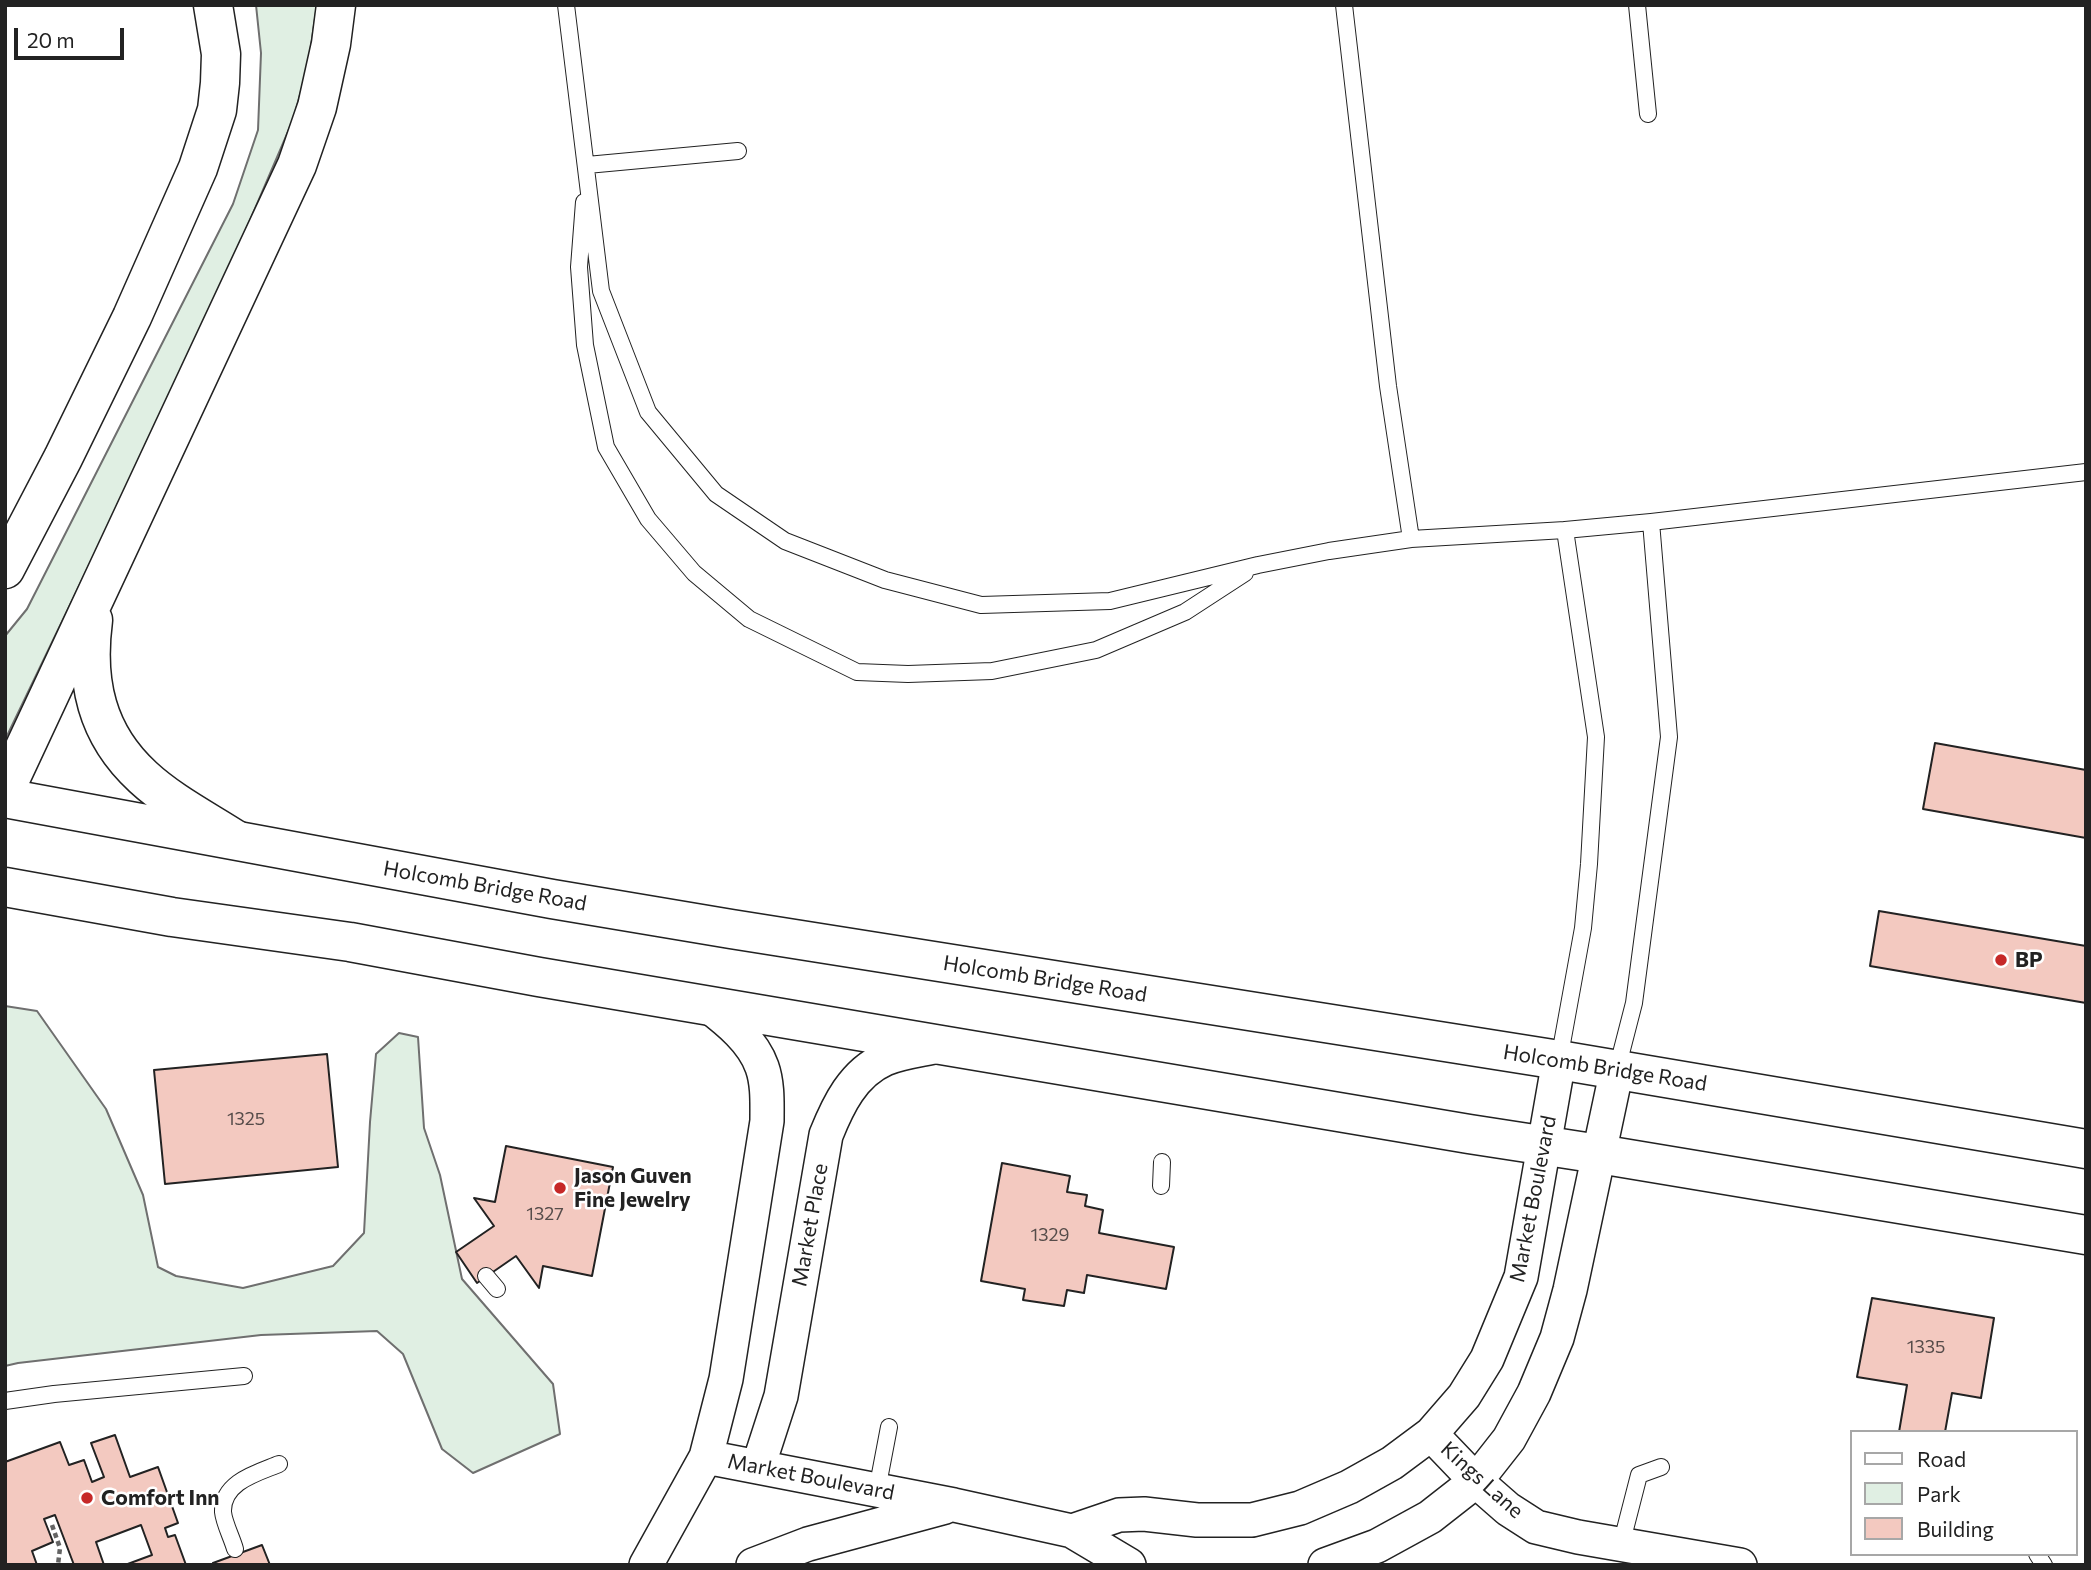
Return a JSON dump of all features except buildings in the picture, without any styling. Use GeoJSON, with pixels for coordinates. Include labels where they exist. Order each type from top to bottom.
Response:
{"type":"FeatureCollection","features":[{"type":"Feature","properties":{"kind":"main road"},"geometry":{"type":"LineString","coordinates":[[5,569],[132,317],[198,169],[216,110],[220,83],[221,54],[213,5]]}},
{"type":"Feature","properties":{"kind":"main road"},"geometry":{"type":"LineString","coordinates":[[5,790],[296,165],[317,107],[331,44],[336,5]]}},
{"type":"Feature","properties":{"kind":"main road"},"geometry":{"type":"LineString","coordinates":[[105,574],[93,616],[90,662],[92,688],[97,706],[111,737],[120,752],[144,778],[236,840]]}},
{"type":"Feature","properties":{"kind":"main road","name":"Holcomb Bridge Road"},"geometry":{"type":"LineString","coordinates":[[5,798],[717,927],[1617,1069],[2086,1149]]}},
{"type":"Feature","properties":{"kind":"main road"},"geometry":{"type":"LineString","coordinates":[[5,887],[172,917],[363,944],[941,1045],[2086,1235]]}},
{"type":"Feature","properties":{"kind":"street"},"geometry":{"type":"LineString","coordinates":[[706,1457],[726,1379],[767,1121],[767,1090],[761,1065],[729,1022],[707,1005]]}},
{"type":"Feature","properties":{"kind":"street","name":"Market Place"},"geometry":{"type":"LineString","coordinates":[[758,1467],[781,1396],[826,1135],[838,1105],[857,1079],[885,1059],[941,1045]]}},
{"type":"Feature","properties":{"kind":"street","name":"Market Boulevard"},"geometry":{"type":"LineString","coordinates":[[1072,1531],[1119,1515],[1252,1520],[1300,1508],[1349,1487],[1381,1469],[1431,1434],[1464,1396],[1482,1368],[1521,1277],[1559,1060]]}},
{"type":"Feature","properties":{"kind":"street"},"geometry":{"type":"LineString","coordinates":[[1325,1565],[1377,1546],[1430,1517],[1476,1481],[1509,1440],[1534,1393],[1557,1338],[1570,1290],[1617,1069]]}},
{"type":"Feature","properties":{"kind":"street","name":"Kings Lane"},"geometry":{"type":"LineString","coordinates":[[1431,1434],[1476,1481],[1508,1509],[1536,1527],[1578,1537],[1740,1565]]}},
{"type":"Feature","properties":{"kind":"street","name":"Market Boulevard"},"geometry":{"type":"LineString","coordinates":[[646,1565],[706,1457],[954,1504],[1072,1531],[1129,1565]]}},
{"type":"Feature","properties":{"kind":"street","name":"Market Boulevard"},"geometry":{"type":"LineString","coordinates":[[753,1565],[819,1541],[954,1504]]}},
{"type":"Feature","properties":{"kind":"lane"},"geometry":{"type":"LineString","coordinates":[[566,5],[601,292],[648,412],[716,494],[785,541],[885,580],[981,605],[1110,601],[1258,565],[1411,539],[1651,522],[2086,472]]}},
{"type":"Feature","properties":{"kind":"lane"},"geometry":{"type":"LineString","coordinates":[[1344,5],[1388,386],[1411,539]]}},
{"type":"Feature","properties":{"kind":"lane"},"geometry":{"type":"LineString","coordinates":[[1637,5],[1648,114]]}},
{"type":"Feature","properties":{"kind":"lane"},"geometry":{"type":"LineString","coordinates":[[587,165],[738,151]]}},
{"type":"Feature","properties":{"kind":"lane"},"geometry":{"type":"LineString","coordinates":[[587,165],[579,267],[585,345],[606,447],[648,519],[694,573],[749,619],[857,672],[908,674],[992,671],[1096,650],[1185,612],[1258,565]]}},
{"type":"Feature","properties":{"kind":"lane"},"geometry":{"type":"LineString","coordinates":[[1617,1069],[1634,1003],[1669,737],[1651,522]]}},
{"type":"Feature","properties":{"kind":"lane"},"geometry":{"type":"LineString","coordinates":[[1559,1060],[1583,928],[1596,737],[1565,530]]}},
{"type":"Feature","properties":{"kind":"lane"},"geometry":{"type":"LineString","coordinates":[[1161,1186],[1162,1162]]}},
{"type":"Feature","properties":{"kind":"lane"},"geometry":{"type":"LineString","coordinates":[[5,1401],[244,1376]]}},
{"type":"Feature","properties":{"kind":"lane"},"geometry":{"type":"LineString","coordinates":[[877,1490],[889,1427]]}},
{"type":"Feature","properties":{"kind":"lane"},"geometry":{"type":"LineString","coordinates":[[235,1549],[223,1512],[226,1496],[237,1483],[279,1464]]}},
{"type":"Feature","properties":{"kind":"lane"},"geometry":{"type":"LineString","coordinates":[[1621,1545],[1639,1475],[1661,1467]]}},
{"type":"Feature","properties":{"kind":"path"},"geometry":{"type":"LineString","coordinates":[[52,1525],[60,1548],[58,1565]]}},
{"type":"Feature","properties":{"kind":"green space"},"geometry":{"type":"Polygon","coordinates":[[[256,5],[317,5],[308,66],[293,120],[242,239],[5,740],[5,636],[27,609],[233,204],[258,130],[261,53],[256,5]]]}},
{"type":"Feature","properties":{"kind":"green space"},"geometry":{"type":"Polygon","coordinates":[[[5,1006],[37,1011],[106,1109],[143,1195],[158,1267],[176,1276],[243,1288],[333,1266],[364,1233],[376,1054],[399,1033],[418,1037],[424,1128],[440,1175],[462,1279],[553,1384],[560,1434],[473,1473],[442,1449],[403,1354],[377,1331],[261,1335],[5,1366],[5,1006]]]}},
{"type":"Feature","properties":{"kind":"place","name":"BP"},"geometry":{"type":"Point","coordinates":[2001,960]}},
{"type":"Feature","properties":{"kind":"place","name":"Jason Guven Fine Jewelry"},"geometry":{"type":"Point","coordinates":[560,1188]}},
{"type":"Feature","properties":{"kind":"place","name":"Comfort Inn"},"geometry":{"type":"Point","coordinates":[87,1498]}}]}
